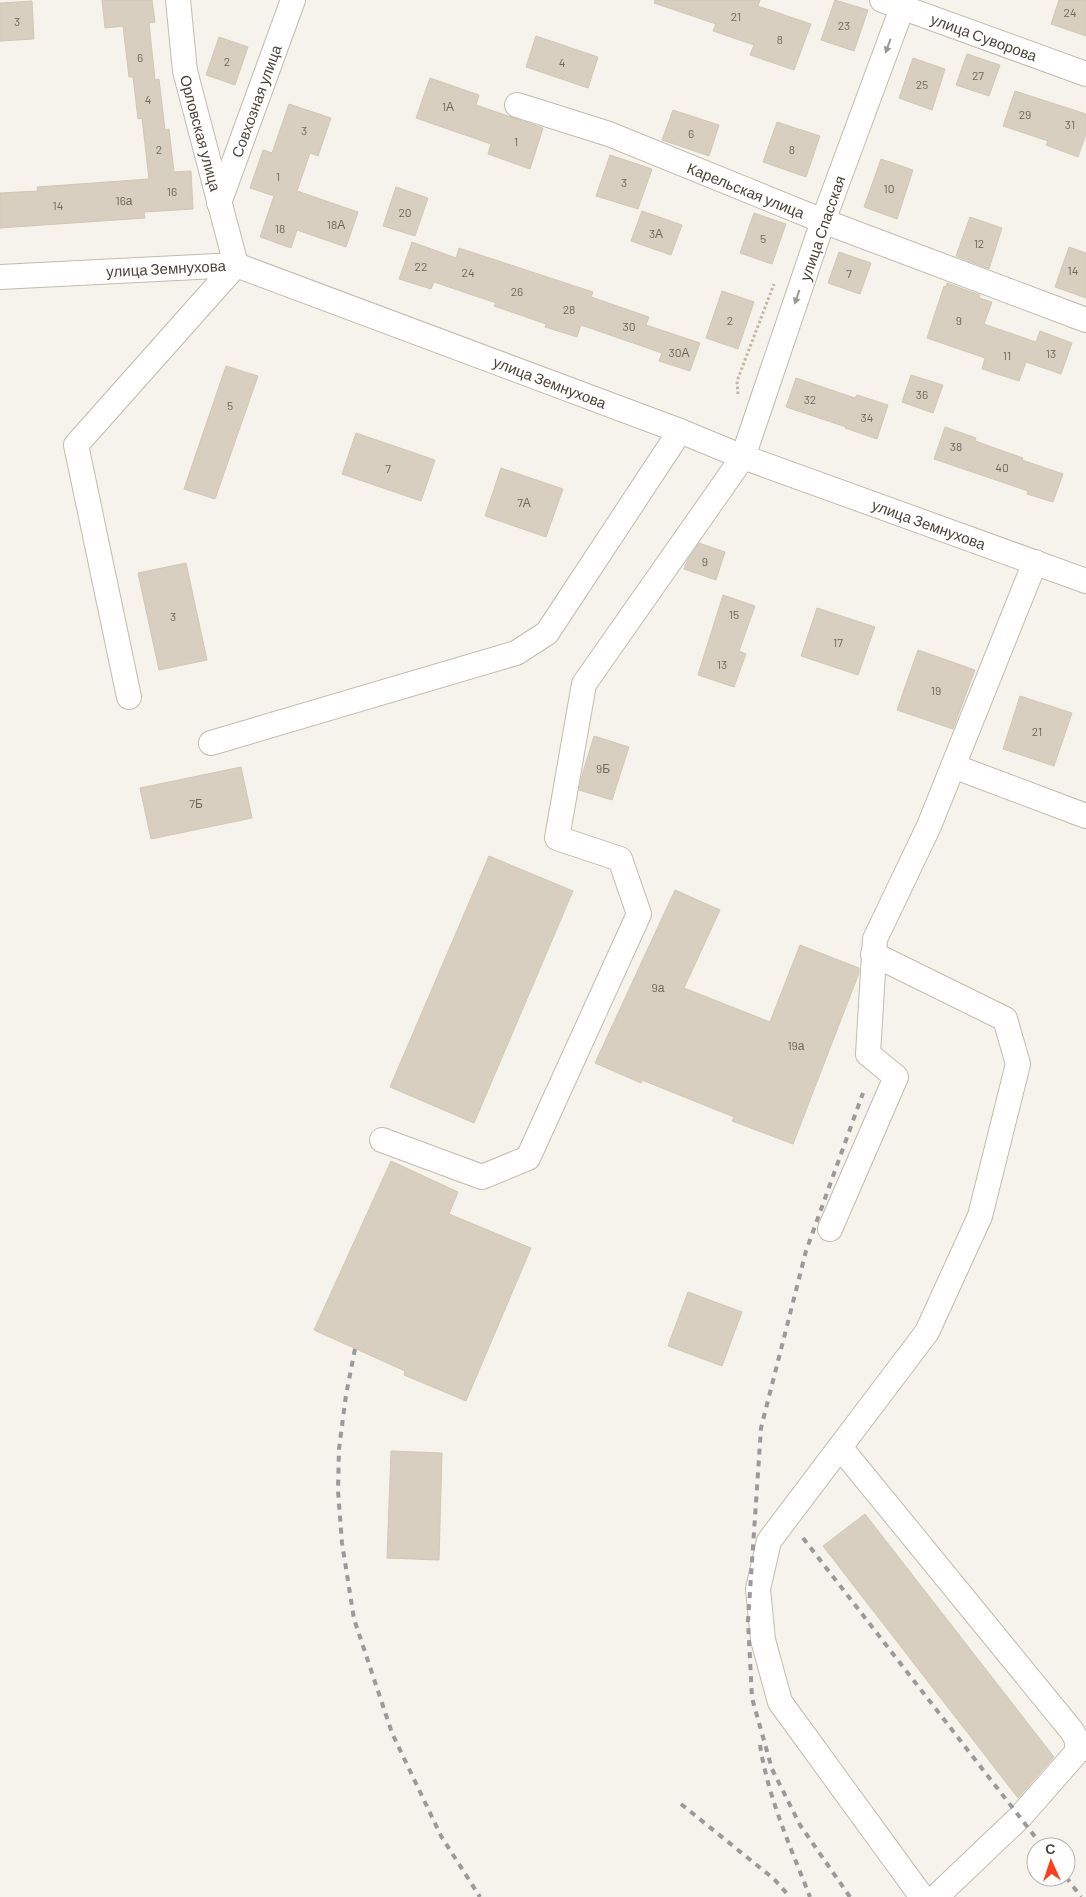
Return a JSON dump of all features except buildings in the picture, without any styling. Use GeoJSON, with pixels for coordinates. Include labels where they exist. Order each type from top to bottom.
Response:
{"type":"FeatureCollection","features":[{"type":"Feature","properties":{"kind":"street","name":"Орловская улица"},"geometry":{"type":"LineString","coordinates":[[178,0],[184,71],[236,265]]}},
{"type":"Feature","properties":{"kind":"street","name":"Совхозная улица"},"geometry":{"type":"LineString","coordinates":[[219,203],[293,0]]}},
{"type":"Feature","properties":{"kind":"street","name":"улица Суворова"},"geometry":{"type":"LineString","coordinates":[[896,2],[1086,74]]}},
{"type":"Feature","properties":{"kind":"street","name":"улица Спасская"},"geometry":{"type":"LineString","coordinates":[[382,1140],[482,1177],[528,1158],[639,914],[620,859],[557,838],[584,684],[743,457],[896,2]]}},
{"type":"Feature","properties":{"kind":"street","name":"Карельская улица"},"geometry":{"type":"LineString","coordinates":[[517,105],[609,134],[823,221],[1086,320]]}},
{"type":"Feature","properties":{"kind":"street","name":"улица Земнухова"},"geometry":{"type":"LineString","coordinates":[[0,277],[236,265],[680,431],[743,457],[1086,580]]}},
{"type":"Feature","properties":{"kind":"street"},"geometry":{"type":"LineString","coordinates":[[129,697],[76,445],[236,265]]}},
{"type":"Feature","properties":{"kind":"street"},"geometry":{"type":"LineString","coordinates":[[211,743],[516,652],[547,633],[680,431]]}},
{"type":"Feature","properties":{"kind":"street"},"geometry":{"type":"LineString","coordinates":[[830,1229],[896,1077],[868,1054],[875,939],[929,826],[1034,562]]}},
{"type":"Feature","properties":{"kind":"street"},"geometry":{"type":"LineString","coordinates":[[952,766],[1086,816]]}},
{"type":"Feature","properties":{"kind":"street"},"geometry":{"type":"LineString","coordinates":[[873,954],[1005,1019],[1018,1064],[980,1216],[927,1332],[769,1541],[758,1589],[763,1640],[780,1702],[922,1897]]}},
{"type":"Feature","properties":{"kind":"street"},"geometry":{"type":"LineString","coordinates":[[840,1447],[1072,1731],[1077,1740],[1077,1752],[1020,1817],[936,1897]]}},
{"type":"Feature","properties":{"kind":"railway"},"geometry":{"type":"LineString","coordinates":[[850,1897],[800,1825],[772,1769],[752,1698],[748,1621],[761,1428],[806,1251],[863,1093]]}},
{"type":"Feature","properties":{"kind":"railway"},"geometry":{"type":"LineString","coordinates":[[355,1349],[346,1395],[339,1449],[338,1491],[342,1543],[354,1619],[392,1733],[441,1836],[480,1897]]}},
{"type":"Feature","properties":{"kind":"railway"},"geometry":{"type":"LineString","coordinates":[[803,1538],[1035,1837]]}},
{"type":"Feature","properties":{"kind":"railway"},"geometry":{"type":"LineString","coordinates":[[760,1745],[774,1803],[810,1897]]}},
{"type":"Feature","properties":{"kind":"railway"},"geometry":{"type":"LineString","coordinates":[[681,1804],[774,1879],[790,1897]]}},
{"type":"Feature","properties":{"kind":"railway"},"geometry":{"type":"LineString","coordinates":[[1074,1887],[1081,1897]]}}]}
